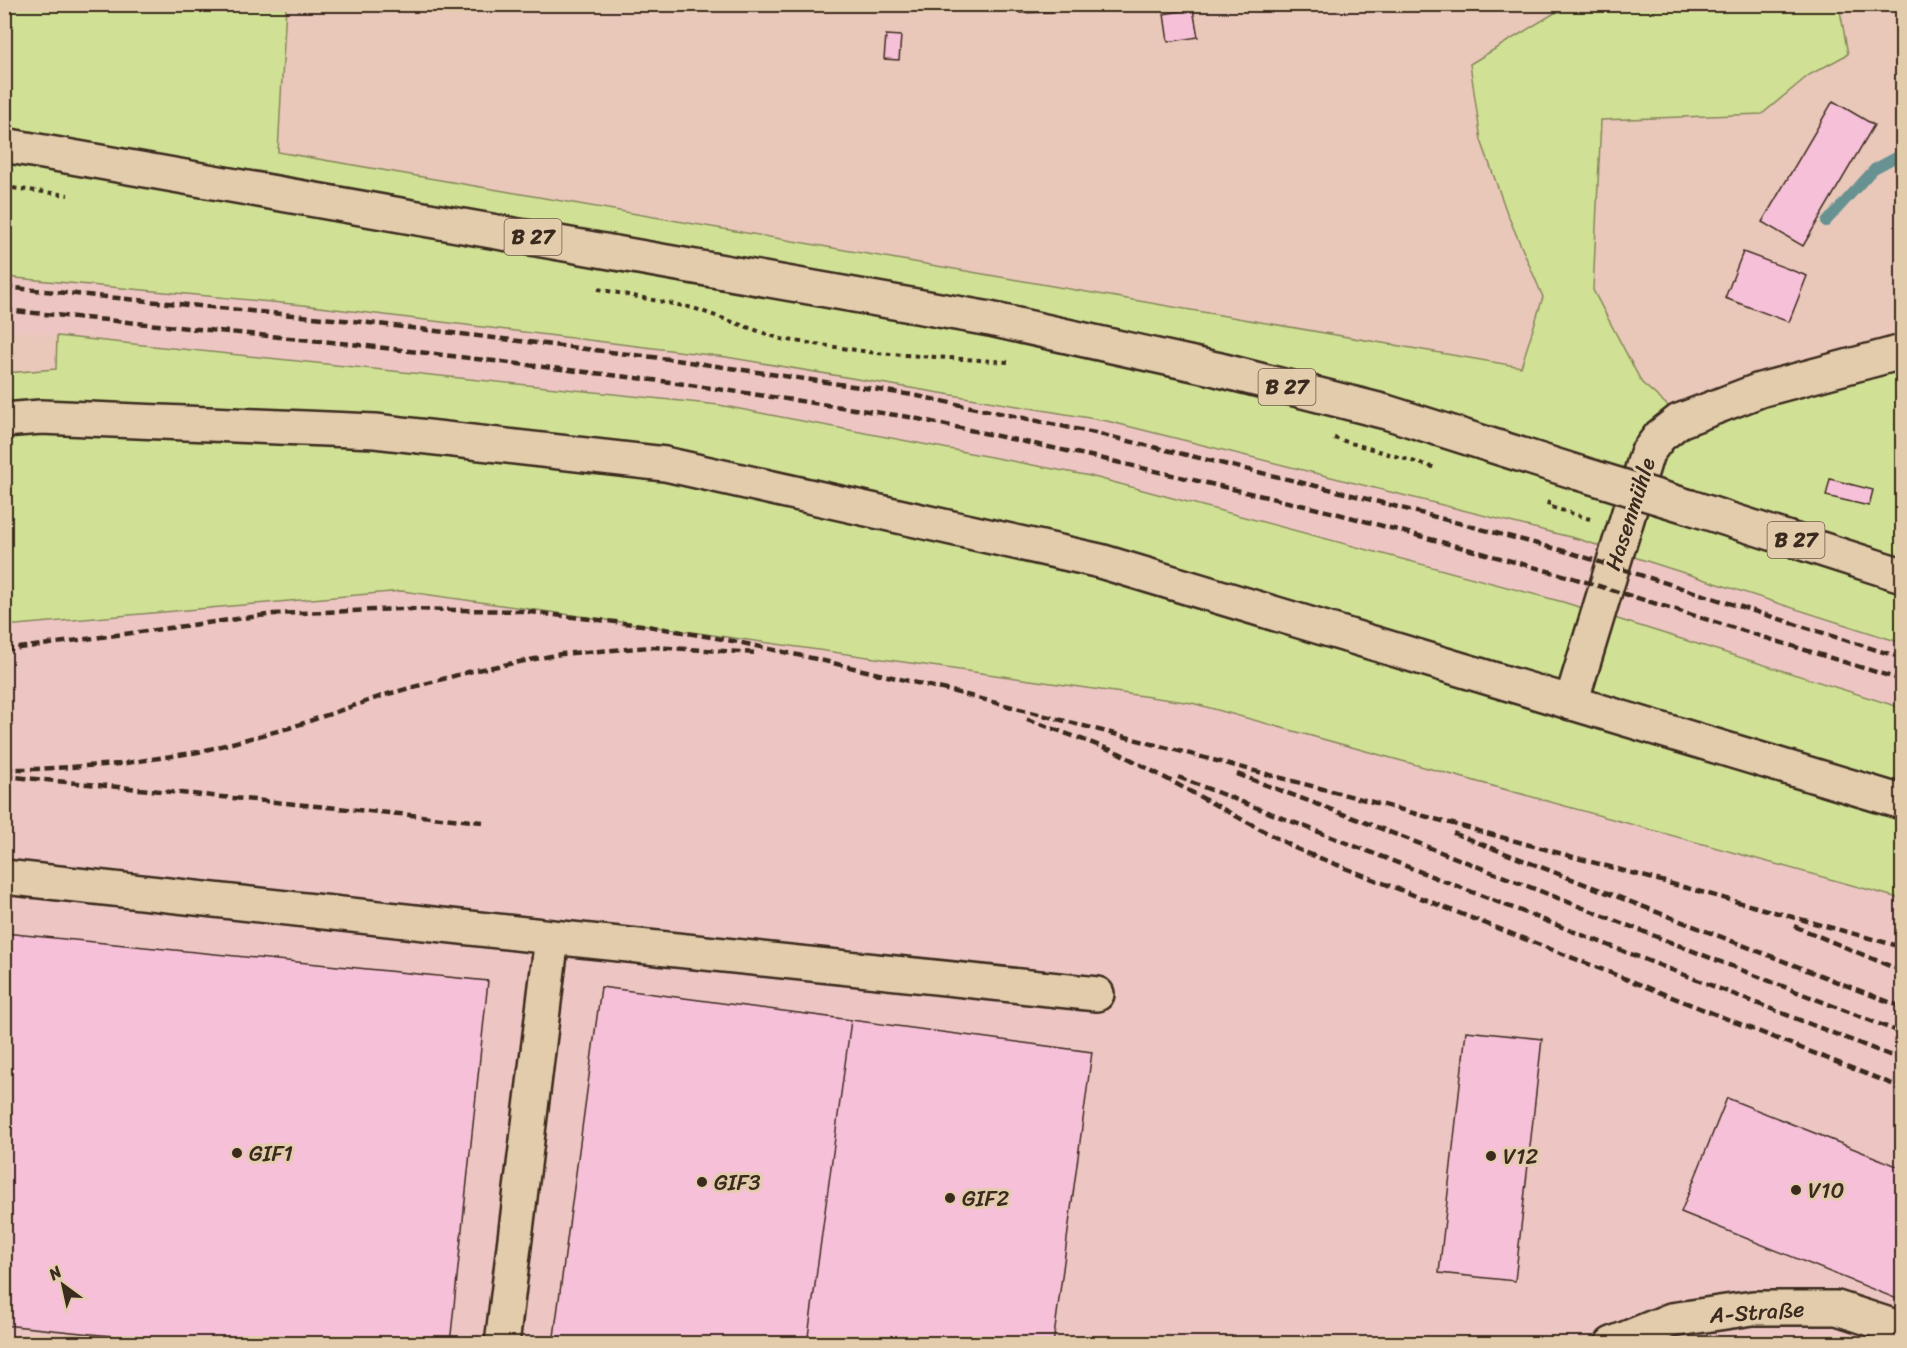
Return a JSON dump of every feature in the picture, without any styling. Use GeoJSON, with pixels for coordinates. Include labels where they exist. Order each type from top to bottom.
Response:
{"type":"FeatureCollection","features":[{"type":"Feature","properties":{"kind":"main road","name":"B 27"},"geometry":{"type":"LineString","coordinates":[[4,145],[990,319],[1216,369],[1386,412],[1902,575]]}},
{"type":"Feature","properties":{"kind":"main road","name":"Hasenmühle"},"geometry":{"type":"LineString","coordinates":[[1571,703],[1647,453],[1660,436],[1679,421],[1760,390],[1902,352]]}},
{"type":"Feature","properties":{"kind":"main road"},"geometry":{"type":"LineString","coordinates":[[4,420],[41,417],[375,431],[664,464],[1100,561],[1902,801]]}},
{"type":"Feature","properties":{"kind":"main road"},"geometry":{"type":"LineString","coordinates":[[4,877],[1097,994]]}},
{"type":"Feature","properties":{"kind":"main road"},"geometry":{"type":"LineString","coordinates":[[502,1344],[552,937]]}},
{"type":"Feature","properties":{"kind":"main road","name":"A-Straße"},"geometry":{"type":"LineString","coordinates":[[1612,1344],[1671,1320],[1753,1308],[1837,1308],[1902,1329]]}},
{"type":"Feature","properties":{"kind":"path"},"geometry":{"type":"LineString","coordinates":[[4,187],[71,195]]}},
{"type":"Feature","properties":{"kind":"path"},"geometry":{"type":"LineString","coordinates":[[589,287],[693,308],[781,339],[876,354],[1014,362]]}},
{"type":"Feature","properties":{"kind":"path"},"geometry":{"type":"LineString","coordinates":[[1325,436],[1446,471]]}},
{"type":"Feature","properties":{"kind":"path"},"geometry":{"type":"LineString","coordinates":[[1540,496],[1550,498],[1548,506],[1588,518]]}},
{"type":"Feature","properties":{"kind":"shaded area"},"geometry":{"type":"Polygon","coordinates":[[[4,277],[303,305],[726,357],[1107,421],[1578,539],[1902,643],[1902,708],[1563,602],[1090,476],[719,405],[5,330],[4,277]]]}},
{"type":"Feature","properties":{"kind":"shaded area"},"geometry":{"type":"Polygon","coordinates":[[[402,591],[1192,703],[1902,899],[1902,1343],[5,1344],[5,626],[402,591]]]}},
{"type":"Feature","properties":{"kind":"green space"},"geometry":{"type":"Polygon","coordinates":[[[4,5],[286,5],[278,152],[1521,367],[1543,297],[1507,213],[1481,140],[1470,64],[1568,5],[1839,5],[1848,54],[1809,75],[1762,114],[1601,120],[1593,290],[1642,383],[1674,411],[1902,360],[1902,643],[1578,539],[1107,421],[726,357],[303,305],[5,277],[4,5]]]}},
{"type":"Feature","properties":{"kind":"green space"},"geometry":{"type":"Polygon","coordinates":[[[57,336],[719,405],[1090,476],[1563,602],[1902,708],[1902,899],[1192,703],[402,591],[5,626],[5,373],[56,369],[57,336]]]}},
{"type":"Feature","properties":{"kind":"building"},"geometry":{"type":"Polygon","coordinates":[[[1019,4],[1051,4],[1052,12],[1020,13],[1019,4]]]}},
{"type":"Feature","properties":{"kind":"building"},"geometry":{"type":"Polygon","coordinates":[[[1193,9],[1198,37],[1168,42],[1164,14],[1193,9]]]}},
{"type":"Feature","properties":{"kind":"building"},"geometry":{"type":"Polygon","coordinates":[[[886,35],[901,36],[899,60],[884,59],[886,35]]]}},
{"type":"Feature","properties":{"kind":"building"},"geometry":{"type":"Polygon","coordinates":[[[1833,101],[1874,125],[1803,246],[1762,222],[1833,101]]]}},
{"type":"Feature","properties":{"kind":"building"},"geometry":{"type":"Polygon","coordinates":[[[1743,252],[1807,276],[1789,322],[1725,298],[1743,252]]]}},
{"type":"Feature","properties":{"kind":"building"},"geometry":{"type":"Polygon","coordinates":[[[1830,479],[1873,490],[1869,506],[1826,496],[1830,479]]]}},
{"type":"Feature","properties":{"kind":"building","name":"GIF1"},"geometry":{"type":"Polygon","coordinates":[[[4,933],[488,981],[450,1344],[189,1344],[4,1325],[4,933]]]}},
{"type":"Feature","properties":{"kind":"building","name":"GIF3"},"geometry":{"type":"Polygon","coordinates":[[[601,987],[851,1020],[807,1344],[553,1344],[601,987]]]}},
{"type":"Feature","properties":{"kind":"building","name":"GIF2"},"geometry":{"type":"Polygon","coordinates":[[[851,1020],[1092,1052],[1053,1344],[807,1344],[851,1020]]]}},
{"type":"Feature","properties":{"kind":"building","name":"V12"},"geometry":{"type":"Polygon","coordinates":[[[1466,1031],[1542,1039],[1515,1281],[1439,1273],[1466,1031]]]}},
{"type":"Feature","properties":{"kind":"building","name":"V10"},"geometry":{"type":"Polygon","coordinates":[[[1727,1098],[1902,1168],[1902,1301],[1681,1212],[1727,1098]]]}},
{"type":"Feature","properties":{"kind":"waterway"},"geometry":{"type":"LineString","coordinates":[[1826,222],[1874,169],[1902,154]]}},
{"type":"Feature","properties":{"kind":"railway"},"geometry":{"type":"LineString","coordinates":[[4,287],[353,321],[669,359],[913,395],[1095,433],[1337,491],[1568,552],[1902,658]]}},
{"type":"Feature","properties":{"kind":"railway"},"geometry":{"type":"LineString","coordinates":[[4,310],[351,344],[670,382],[909,417],[1095,457],[1335,513],[1570,577],[1902,680]]}},
{"type":"Feature","properties":{"kind":"railway"},"geometry":{"type":"LineString","coordinates":[[4,650],[274,614],[400,609],[521,611],[642,625],[733,641],[955,692],[1384,805],[1902,947]]}},
{"type":"Feature","properties":{"kind":"railway"},"geometry":{"type":"LineString","coordinates":[[4,769],[120,764],[198,752],[289,728],[388,694],[472,671],[561,654],[651,647],[757,653]]}},
{"type":"Feature","properties":{"kind":"railway"},"geometry":{"type":"LineString","coordinates":[[1027,719],[1119,753],[1297,849],[1902,1088]]}},
{"type":"Feature","properties":{"kind":"railway"},"geometry":{"type":"LineString","coordinates":[[1237,774],[1902,1033]]}},
{"type":"Feature","properties":{"kind":"railway"},"geometry":{"type":"LineString","coordinates":[[4,776],[483,822]]}},
{"type":"Feature","properties":{"kind":"railway"},"geometry":{"type":"LineString","coordinates":[[1178,777],[1902,1060]]}},
{"type":"Feature","properties":{"kind":"railway"},"geometry":{"type":"LineString","coordinates":[[1453,833],[1902,1007]]}},
{"type":"Feature","properties":{"kind":"railway"},"geometry":{"type":"LineString","coordinates":[[1794,926],[1902,971]]}},
{"type":"Feature","properties":{"kind":"place","name":"GIF1"},"geometry":{"type":"Point","coordinates":[237,1153]}},
{"type":"Feature","properties":{"kind":"place","name":"V12"},"geometry":{"type":"Point","coordinates":[1491,1156]}},
{"type":"Feature","properties":{"kind":"place","name":"GIF3"},"geometry":{"type":"Point","coordinates":[702,1182]}},
{"type":"Feature","properties":{"kind":"place","name":"V10"},"geometry":{"type":"Point","coordinates":[1796,1190]}},
{"type":"Feature","properties":{"kind":"place","name":"GIF2"},"geometry":{"type":"Point","coordinates":[950,1198]}}]}
